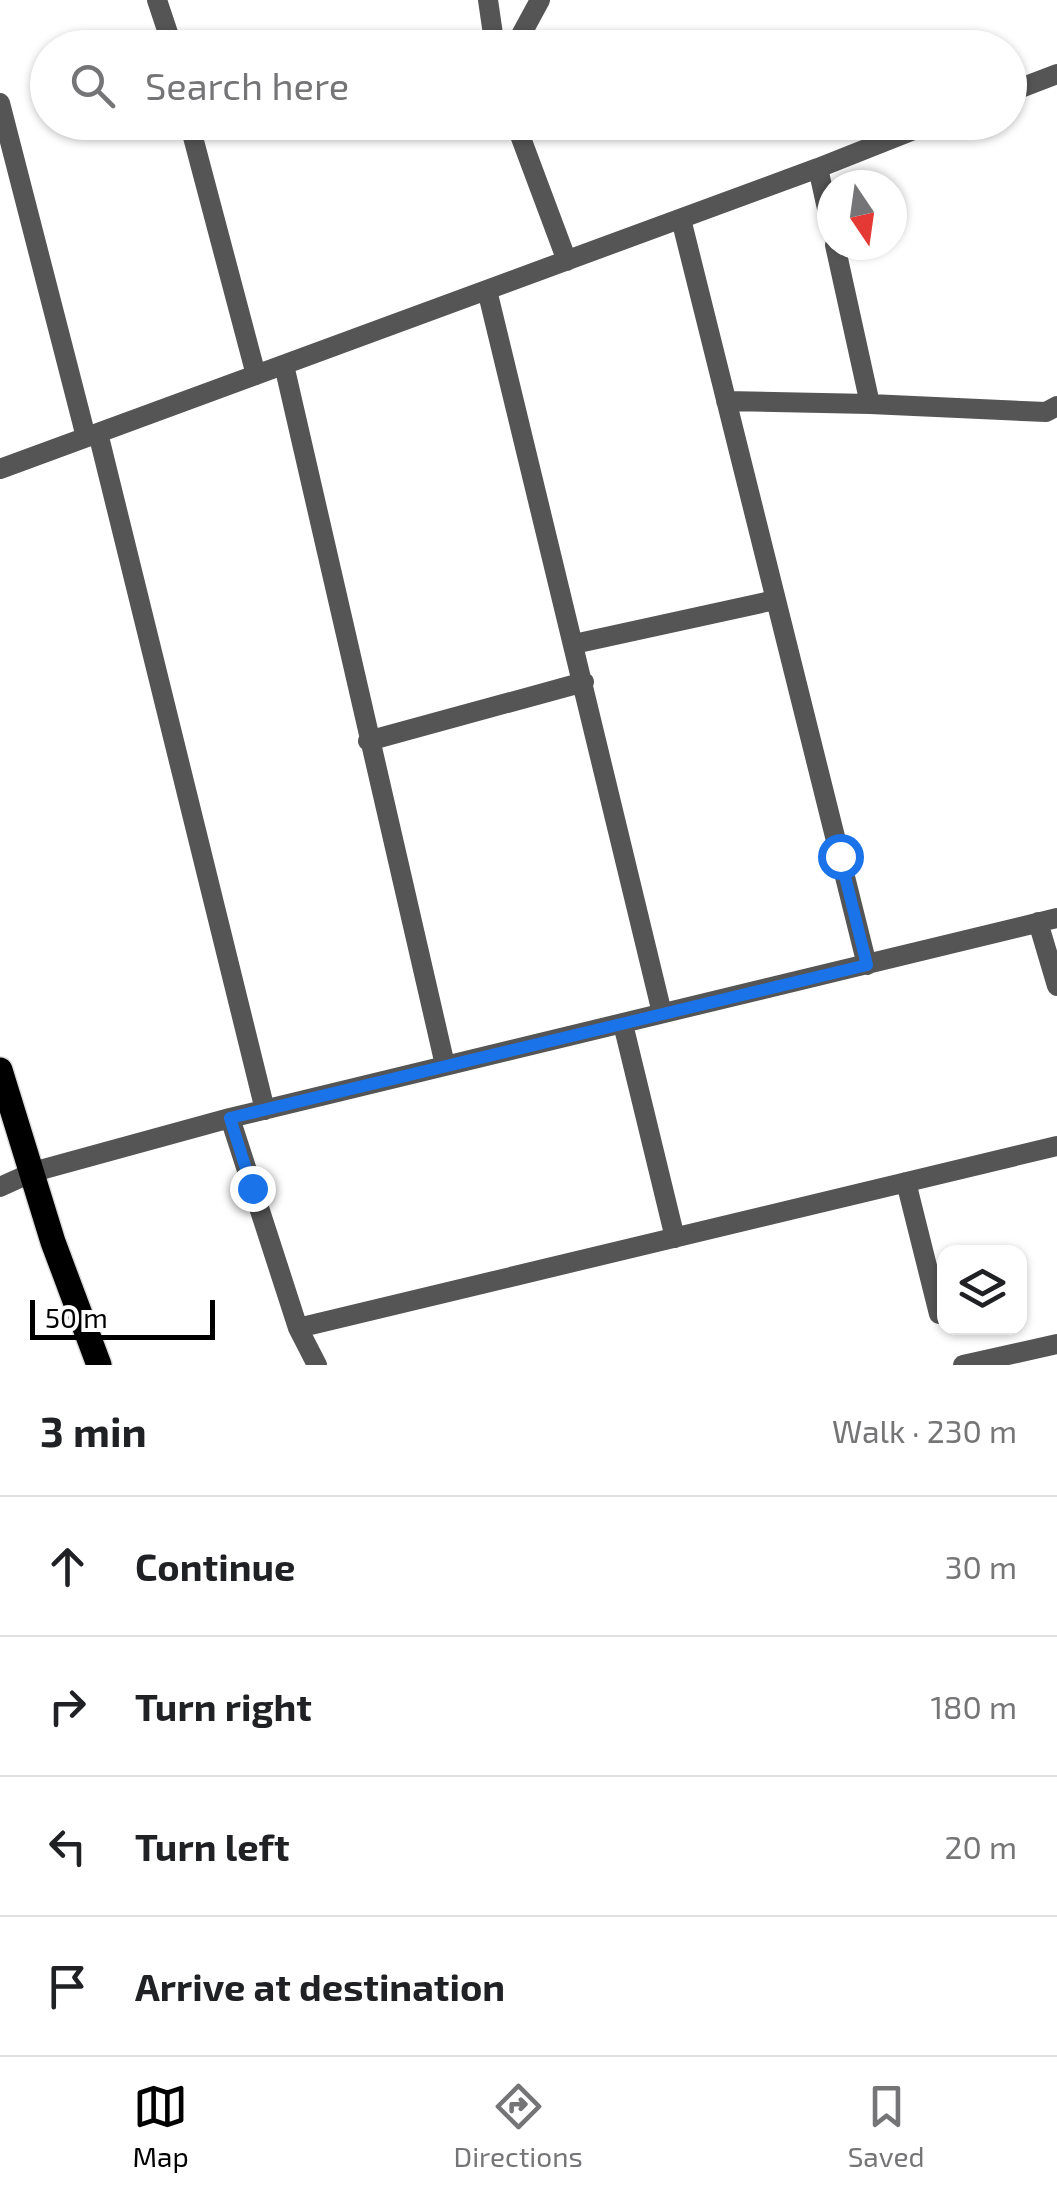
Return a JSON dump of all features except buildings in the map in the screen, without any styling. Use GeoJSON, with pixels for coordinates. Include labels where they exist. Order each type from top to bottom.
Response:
{"type":"FeatureCollection","features":[{"type":"Feature","properties":{"kind":"main road"},"geometry":{"type":"LineString","coordinates":[[0,1070],[52,1242],[98,1365]]}},
{"type":"Feature","properties":{"kind":"street"},"geometry":{"type":"LineString","coordinates":[[157,0],[168,30]]}},
{"type":"Feature","properties":{"kind":"street"},"geometry":{"type":"LineString","coordinates":[[488,0],[492,30]]}},
{"type":"Feature","properties":{"kind":"street"},"geometry":{"type":"LineString","coordinates":[[524,30],[540,0]]}},
{"type":"Feature","properties":{"kind":"street"},"geometry":{"type":"LineString","coordinates":[[1027,85],[1057,74]]}},
{"type":"Feature","properties":{"kind":"street"},"geometry":{"type":"LineString","coordinates":[[0,104],[92,435],[265,1110]]}},
{"type":"Feature","properties":{"kind":"street"},"geometry":{"type":"LineString","coordinates":[[194,140],[256,375]]}},
{"type":"Feature","properties":{"kind":"street"},"geometry":{"type":"LineString","coordinates":[[522,140],[567,261]]}},
{"type":"Feature","properties":{"kind":"street"},"geometry":{"type":"LineString","coordinates":[[0,469],[889,140]]}},
{"type":"Feature","properties":{"kind":"street"},"geometry":{"type":"LineString","coordinates":[[681,219],[867,965]]}},
{"type":"Feature","properties":{"kind":"street"},"geometry":{"type":"LineString","coordinates":[[838,260],[870,404]]}},
{"type":"Feature","properties":{"kind":"street"},"geometry":{"type":"LineString","coordinates":[[487,290],[662,1014]]}},
{"type":"Feature","properties":{"kind":"street"},"geometry":{"type":"LineString","coordinates":[[284,364],[445,1064]]}},
{"type":"Feature","properties":{"kind":"street"},"geometry":{"type":"LineString","coordinates":[[726,401],[1046,412],[1057,406]]}},
{"type":"Feature","properties":{"kind":"street"},"geometry":{"type":"LineString","coordinates":[[574,644],[775,600]]}},
{"type":"Feature","properties":{"kind":"street"},"geometry":{"type":"LineString","coordinates":[[368,740],[584,682]]}},
{"type":"Feature","properties":{"kind":"street"},"geometry":{"type":"LineString","coordinates":[[0,1187],[33,1172],[230,1118],[1048,920],[1057,986]]}},
{"type":"Feature","properties":{"kind":"street"},"geometry":{"type":"LineString","coordinates":[[624,1024],[675,1238]]}},
{"type":"Feature","properties":{"kind":"street"},"geometry":{"type":"LineString","coordinates":[[230,1118],[298,1328],[317,1365]]}},
{"type":"Feature","properties":{"kind":"street"},"geometry":{"type":"LineString","coordinates":[[298,1328],[1057,1146]]}},
{"type":"Feature","properties":{"kind":"street"},"geometry":{"type":"LineString","coordinates":[[906,1182],[937,1310]]}},
{"type":"Feature","properties":{"kind":"street"},"geometry":{"type":"LineString","coordinates":[[963,1365],[1057,1344]]}},
{"type":"Feature","properties":{"kind":"route"},"geometry":{"type":"LineString","coordinates":[[252,1188],[230,1118],[867,965],[840,856]]}}]}
